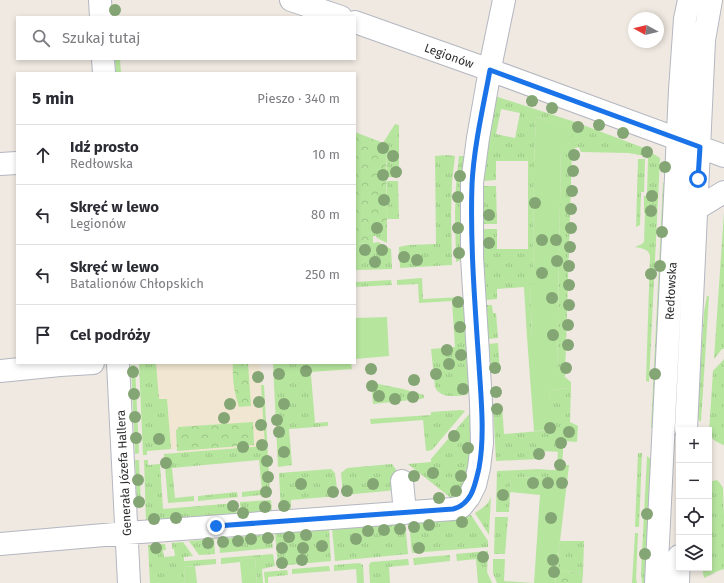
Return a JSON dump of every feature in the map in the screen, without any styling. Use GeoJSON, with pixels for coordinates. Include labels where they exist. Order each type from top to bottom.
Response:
{"type":"FeatureCollection","features":[{"type":"Feature","properties":{"kind":"street"},"geometry":{"type":"LineString","coordinates":[[100,0],[101,16]]}},
{"type":"Feature","properties":{"kind":"street"},"geometry":{"type":"LineString","coordinates":[[0,544],[453,509],[460,507],[470,497],[479,468],[482,443],[472,257],[472,183],[478,138],[504,0]]}},
{"type":"Feature","properties":{"kind":"street","name":"Redłowska"},"geometry":{"type":"LineString","coordinates":[[656,583],[680,90],[685,19],[689,0]]}},
{"type":"Feature","properties":{"kind":"street","name":"Redłowska"},"geometry":{"type":"LineString","coordinates":[[686,427],[704,40],[711,0]]}},
{"type":"Feature","properties":{"kind":"street"},"geometry":{"type":"LineString","coordinates":[[296,7],[336,16]]}},
{"type":"Feature","properties":{"kind":"street","name":"Legionów"},"geometry":{"type":"LineString","coordinates":[[356,22],[724,156]]}},
{"type":"Feature","properties":{"kind":"street"},"geometry":{"type":"LineString","coordinates":[[103,60],[104,72]]}},
{"type":"Feature","properties":{"kind":"street"},"geometry":{"type":"LineString","coordinates":[[0,164],[16,163]]}},
{"type":"Feature","properties":{"kind":"street"},"geometry":{"type":"LineString","coordinates":[[696,209],[724,192]]}},
{"type":"Feature","properties":{"kind":"street"},"geometry":{"type":"LineString","coordinates":[[0,371],[76,364]]}},
{"type":"Feature","properties":{"kind":"street","name":"Generała Józefa Hallera"},"geometry":{"type":"LineString","coordinates":[[118,364],[129,583]]}},
{"type":"Feature","properties":{"kind":"street"},"geometry":{"type":"LineString","coordinates":[[402,481],[405,513]]}},
{"type":"Feature","properties":{"kind":"street"},"geometry":{"type":"LineString","coordinates":[[678,571],[678,583]]}},
{"type":"Feature","properties":{"kind":"shaded area"},"geometry":{"type":"Polygon","coordinates":[[[142,364],[260,364],[265,446],[177,453],[177,449],[147,451],[142,364]]]}},
{"type":"Feature","properties":{"kind":"green space"},"geometry":{"type":"Polygon","coordinates":[[[115,60],[120,60],[121,72],[116,72],[115,60]]]}},
{"type":"Feature","properties":{"kind":"green space"},"geometry":{"type":"Polygon","coordinates":[[[495,96],[575,122],[644,148],[660,158],[649,382],[646,381],[650,256],[646,250],[635,247],[644,242],[644,196],[647,196],[647,156],[628,153],[581,152],[579,147],[573,149],[565,377],[557,375],[561,145],[569,145],[573,128],[536,117],[533,284],[530,285],[532,337],[527,337],[524,287],[497,289],[497,299],[485,300],[482,229],[497,229],[497,249],[528,249],[528,161],[496,161],[496,180],[483,181],[495,96]],[[501,109],[496,134],[515,138],[520,113],[501,109]]]}},
{"type":"Feature","properties":{"kind":"green space"},"geometry":{"type":"Polygon","coordinates":[[[536,117],[574,128],[569,145],[561,145],[557,374],[565,377],[571,382],[571,388],[549,390],[552,430],[534,431],[527,337],[532,337],[530,284],[533,284],[536,117]]]}},
{"type":"Feature","properties":{"kind":"green space"},"geometry":{"type":"Polygon","coordinates":[[[395,124],[399,125],[399,177],[387,177],[386,144],[383,143],[395,124]]]}},
{"type":"Feature","properties":{"kind":"green space"},"geometry":{"type":"Polygon","coordinates":[[[356,132],[386,144],[387,224],[369,234],[369,243],[356,244],[356,132]]]}},
{"type":"Feature","properties":{"kind":"green space"},"geometry":{"type":"Polygon","coordinates":[[[435,156],[455,156],[451,213],[452,265],[400,268],[399,247],[408,245],[436,244],[435,156]]]}},
{"type":"Feature","properties":{"kind":"green space"},"geometry":{"type":"Polygon","coordinates":[[[459,156],[465,156],[462,258],[456,262],[455,213],[459,156]]]}},
{"type":"Feature","properties":{"kind":"green space"},"geometry":{"type":"Polygon","coordinates":[[[638,159],[645,159],[644,192],[641,192],[640,225],[636,227],[638,159]]]}},
{"type":"Feature","properties":{"kind":"green space"},"geometry":{"type":"Polygon","coordinates":[[[387,181],[398,181],[399,219],[387,219],[387,181]]]}},
{"type":"Feature","properties":{"kind":"green space"},"geometry":{"type":"Polygon","coordinates":[[[663,183],[666,183],[654,426],[651,428],[663,183]]]}},
{"type":"Feature","properties":{"kind":"green space"},"geometry":{"type":"Polygon","coordinates":[[[483,186],[496,186],[497,224],[483,224],[483,186]]]}},
{"type":"Feature","properties":{"kind":"green space"},"geometry":{"type":"Polygon","coordinates":[[[724,212],[724,349],[722,349],[714,359],[724,212]]]}},
{"type":"Feature","properties":{"kind":"green space"},"geometry":{"type":"Polygon","coordinates":[[[387,224],[387,243],[376,236],[373,236],[373,243],[378,242],[391,249],[392,269],[356,270],[356,244],[369,243],[369,234],[387,224]]]}},
{"type":"Feature","properties":{"kind":"green space"},"geometry":{"type":"Polygon","coordinates":[[[422,278],[423,299],[464,297],[469,392],[466,395],[444,395],[437,391],[435,387],[431,349],[455,347],[452,301],[419,303],[418,284],[397,285],[397,280],[422,278]]]}},
{"type":"Feature","properties":{"kind":"green space"},"geometry":{"type":"Polygon","coordinates":[[[391,280],[392,285],[356,287],[356,282],[391,280]]]}},
{"type":"Feature","properties":{"kind":"green space"},"geometry":{"type":"Polygon","coordinates":[[[707,296],[709,296],[701,422],[697,418],[704,312],[707,296]]]}},
{"type":"Feature","properties":{"kind":"green space"},"geometry":{"type":"Polygon","coordinates":[[[485,305],[492,305],[493,313],[496,313],[498,338],[488,339],[485,305]]]}},
{"type":"Feature","properties":{"kind":"green space"},"geometry":{"type":"Polygon","coordinates":[[[387,317],[389,356],[356,359],[356,318],[387,317]]]}},
{"type":"Feature","properties":{"kind":"green space"},"geometry":{"type":"Polygon","coordinates":[[[498,343],[500,372],[491,373],[489,344],[498,343]]]}},
{"type":"Feature","properties":{"kind":"green space"},"geometry":{"type":"Polygon","coordinates":[[[724,359],[724,445],[712,438],[712,427],[709,427],[713,371],[724,359]]]}},
{"type":"Feature","properties":{"kind":"green space"},"geometry":{"type":"Polygon","coordinates":[[[139,364],[156,364],[159,399],[167,399],[171,449],[147,451],[147,455],[143,455],[139,364]]]}},
{"type":"Feature","properties":{"kind":"green space"},"geometry":{"type":"Polygon","coordinates":[[[233,364],[248,364],[251,406],[239,407],[233,374],[233,364]]]}},
{"type":"Feature","properties":{"kind":"green space"},"geometry":{"type":"Polygon","coordinates":[[[273,364],[310,364],[315,423],[328,422],[328,426],[289,429],[292,465],[278,467],[273,364]]]}},
{"type":"Feature","properties":{"kind":"green space"},"geometry":{"type":"Polygon","coordinates":[[[310,364],[351,364],[352,369],[311,372],[310,364]]]}},
{"type":"Feature","properties":{"kind":"green space"},"geometry":{"type":"Polygon","coordinates":[[[131,365],[135,365],[139,453],[135,454],[131,365]]]}},
{"type":"Feature","properties":{"kind":"green space"},"geometry":{"type":"Polygon","coordinates":[[[371,381],[424,395],[424,398],[373,404],[371,381]]]}},
{"type":"Feature","properties":{"kind":"green space"},"geometry":{"type":"Polygon","coordinates":[[[261,385],[264,385],[270,494],[242,497],[242,492],[262,490],[259,460],[172,468],[175,498],[194,496],[194,501],[168,503],[164,454],[265,446],[261,385]]]}},
{"type":"Feature","properties":{"kind":"green space"},"geometry":{"type":"Polygon","coordinates":[[[571,388],[570,422],[578,426],[577,442],[563,441],[563,452],[541,451],[539,459],[496,461],[493,406],[502,405],[504,434],[551,430],[549,390],[571,388]]]}},
{"type":"Feature","properties":{"kind":"green space"},"geometry":{"type":"Polygon","coordinates":[[[465,411],[432,450],[426,451],[423,420],[371,424],[370,419],[431,415],[431,412],[465,411]]]}},
{"type":"Feature","properties":{"kind":"green space"},"geometry":{"type":"Polygon","coordinates":[[[470,413],[472,416],[472,469],[456,502],[408,464],[431,462],[431,459],[470,413]]]}},
{"type":"Feature","properties":{"kind":"green space"},"geometry":{"type":"Polygon","coordinates":[[[253,422],[254,445],[177,451],[176,430],[178,427],[253,422]]]}},
{"type":"Feature","properties":{"kind":"green space"},"geometry":{"type":"Polygon","coordinates":[[[558,451],[563,452],[562,465],[569,465],[555,583],[534,583],[540,495],[510,492],[511,478],[550,477],[550,470],[557,470],[558,451]]]}},
{"type":"Feature","properties":{"kind":"green space"},"geometry":{"type":"Polygon","coordinates":[[[638,453],[642,453],[639,527],[635,527],[638,453]]]}},
{"type":"Feature","properties":{"kind":"green space"},"geometry":{"type":"Polygon","coordinates":[[[647,456],[652,460],[646,583],[642,583],[641,573],[647,456]]]}},
{"type":"Feature","properties":{"kind":"green space"},"geometry":{"type":"Polygon","coordinates":[[[135,460],[139,460],[141,505],[137,505],[135,460]]]}},
{"type":"Feature","properties":{"kind":"green space"},"geometry":{"type":"Polygon","coordinates":[[[144,460],[148,460],[148,465],[160,464],[163,509],[236,503],[237,515],[146,522],[144,460]]]}},
{"type":"Feature","properties":{"kind":"green space"},"geometry":{"type":"Polygon","coordinates":[[[392,464],[397,471],[398,490],[343,495],[341,473],[347,468],[392,464]]]}},
{"type":"Feature","properties":{"kind":"green space"},"geometry":{"type":"Polygon","coordinates":[[[331,469],[335,473],[338,496],[291,500],[291,511],[281,512],[279,473],[331,469]]]}},
{"type":"Feature","properties":{"kind":"green space"},"geometry":{"type":"Polygon","coordinates":[[[539,469],[550,470],[550,477],[511,478],[509,512],[496,512],[497,471],[539,469]]]}},
{"type":"Feature","properties":{"kind":"green space"},"geometry":{"type":"Polygon","coordinates":[[[717,480],[723,488],[724,569],[704,578],[703,571],[712,571],[712,481],[717,480]]]}},
{"type":"Feature","properties":{"kind":"green space"},"geometry":{"type":"Polygon","coordinates":[[[237,492],[238,497],[198,501],[198,496],[237,492]]]}},
{"type":"Feature","properties":{"kind":"green space"},"geometry":{"type":"Polygon","coordinates":[[[491,496],[489,535],[475,513],[487,504],[491,496]]]}},
{"type":"Feature","properties":{"kind":"green space"},"geometry":{"type":"Polygon","coordinates":[[[271,500],[272,512],[241,515],[240,502],[271,500]]]}},
{"type":"Feature","properties":{"kind":"green space"},"geometry":{"type":"Polygon","coordinates":[[[471,515],[488,541],[488,547],[412,553],[409,522],[466,517],[471,515]]]}},
{"type":"Feature","properties":{"kind":"green space"},"geometry":{"type":"Polygon","coordinates":[[[495,517],[508,517],[505,554],[494,554],[495,517]]]}},
{"type":"Feature","properties":{"kind":"green space"},"geometry":{"type":"Polygon","coordinates":[[[405,522],[408,554],[335,561],[332,528],[405,522]]]}},
{"type":"Feature","properties":{"kind":"green space"},"geometry":{"type":"Polygon","coordinates":[[[329,529],[331,561],[278,566],[275,533],[329,529]]]}},
{"type":"Feature","properties":{"kind":"green space"},"geometry":{"type":"Polygon","coordinates":[[[635,533],[638,533],[637,583],[632,583],[635,533]]]}},
{"type":"Feature","properties":{"kind":"green space"},"geometry":{"type":"Polygon","coordinates":[[[271,534],[273,548],[220,553],[219,539],[271,534]]]}},
{"type":"Feature","properties":{"kind":"green space"},"geometry":{"type":"Polygon","coordinates":[[[214,539],[215,554],[199,555],[189,541],[214,539]]]}},
{"type":"Feature","properties":{"kind":"green space"},"geometry":{"type":"Polygon","coordinates":[[[560,541],[584,541],[583,573],[557,570],[560,541]]]}},
{"type":"Feature","properties":{"kind":"green space"},"geometry":{"type":"Polygon","coordinates":[[[183,542],[193,556],[184,557],[184,561],[216,559],[216,564],[184,567],[185,583],[150,583],[148,545],[165,544],[166,550],[163,550],[164,557],[175,556],[174,549],[172,549],[172,543],[183,542]]]}},
{"type":"Feature","properties":{"kind":"green space"},"geometry":{"type":"Polygon","coordinates":[[[488,551],[487,572],[492,583],[478,583],[476,559],[457,561],[456,554],[488,551]]]}},
{"type":"Feature","properties":{"kind":"green space"},"geometry":{"type":"Polygon","coordinates":[[[273,554],[275,566],[262,569],[263,583],[257,583],[255,558],[243,559],[240,562],[221,564],[221,558],[273,554]]]}},
{"type":"Feature","properties":{"kind":"green space"},"geometry":{"type":"Polygon","coordinates":[[[450,555],[450,561],[414,565],[413,558],[450,555]]]}},
{"type":"Feature","properties":{"kind":"green space"},"geometry":{"type":"Polygon","coordinates":[[[255,558],[257,583],[242,583],[240,562],[243,559],[255,558]]]}},
{"type":"Feature","properties":{"kind":"green space"},"geometry":{"type":"Polygon","coordinates":[[[408,559],[409,565],[389,567],[390,583],[370,583],[369,565],[371,562],[408,559]]]}},
{"type":"Feature","properties":{"kind":"green space"},"geometry":{"type":"Polygon","coordinates":[[[493,559],[505,559],[504,581],[534,583],[497,583],[493,573],[493,559]]]}},
{"type":"Feature","properties":{"kind":"green space"},"geometry":{"type":"Polygon","coordinates":[[[359,563],[363,565],[364,583],[357,583],[356,569],[334,571],[334,565],[359,563]]]}},
{"type":"Feature","properties":{"kind":"green space"},"geometry":{"type":"Polygon","coordinates":[[[195,566],[197,583],[185,583],[184,567],[195,566]]]}},
{"type":"Feature","properties":{"kind":"green space"},"geometry":{"type":"Polygon","coordinates":[[[329,566],[330,571],[292,574],[292,569],[329,566]]]}},
{"type":"Feature","properties":{"kind":"green space"},"geometry":{"type":"Polygon","coordinates":[[[287,570],[288,575],[268,577],[268,583],[265,583],[264,572],[287,570]]]}},
{"type":"Feature","properties":{"kind":"green space"},"geometry":{"type":"Polygon","coordinates":[[[557,570],[583,573],[582,583],[555,583],[557,570]]]}},
{"type":"Feature","properties":{"kind":"route"},"geometry":{"type":"LineString","coordinates":[[216,526],[453,509],[460,507],[470,497],[479,468],[482,443],[472,257],[472,183],[490,70],[700,147],[698,179]]}}]}
